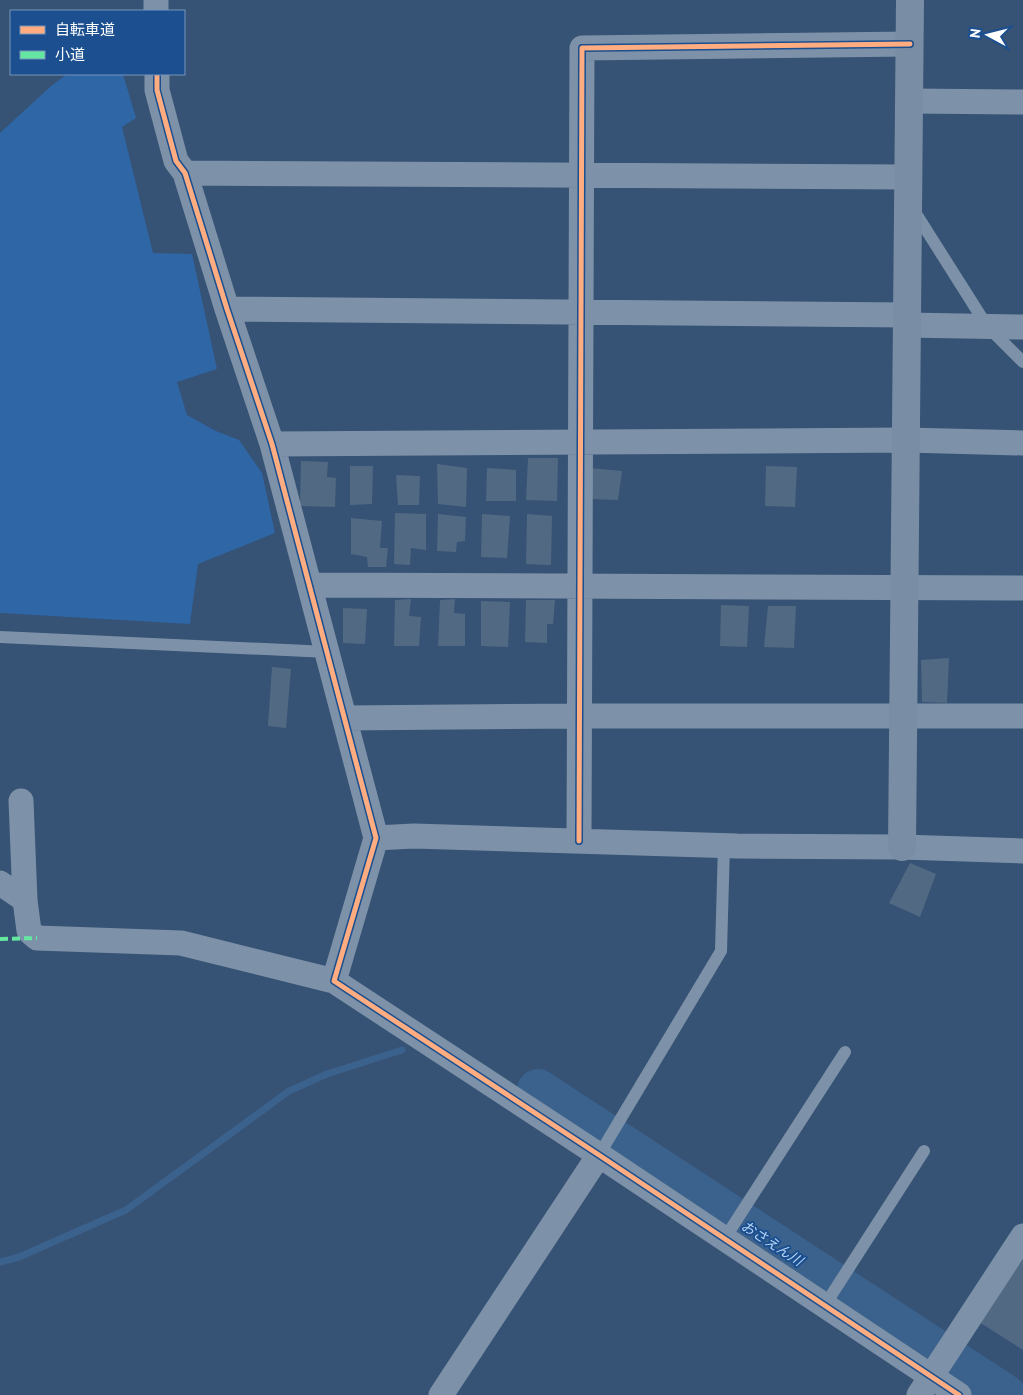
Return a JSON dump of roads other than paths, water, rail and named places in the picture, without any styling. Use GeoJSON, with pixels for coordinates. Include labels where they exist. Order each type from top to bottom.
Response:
{"type":"FeatureCollection","features":[{"type":"Feature","properties":{"kind":"street"},"geometry":{"type":"LineString","coordinates":[[902,847],[910,0]]}},
{"type":"Feature","properties":{"kind":"street"},"geometry":{"type":"LineString","coordinates":[[579,842],[580,175],[582,48],[910,44]]}},
{"type":"Feature","properties":{"kind":"street"},"geometry":{"type":"LineString","coordinates":[[157,75],[157,90],[176,161],[185,173],[227,309],[272,444],[311,585],[376,838],[334,981]]}},
{"type":"Feature","properties":{"kind":"street"},"geometry":{"type":"LineString","coordinates":[[910,101],[1023,102]]}},
{"type":"Feature","properties":{"kind":"street"},"geometry":{"type":"LineString","coordinates":[[185,173],[580,175],[908,189]]}},
{"type":"Feature","properties":{"kind":"street"},"geometry":{"type":"LineString","coordinates":[[227,309],[580,312],[907,320],[1023,327]]}},
{"type":"Feature","properties":{"kind":"street"},"geometry":{"type":"LineString","coordinates":[[272,444],[906,440],[1023,443]]}},
{"type":"Feature","properties":{"kind":"street"},"geometry":{"type":"LineString","coordinates":[[311,585],[1023,588]]}},
{"type":"Feature","properties":{"kind":"street"},"geometry":{"type":"LineString","coordinates":[[345,718],[1023,716]]}},
{"type":"Feature","properties":{"kind":"street"},"geometry":{"type":"LineString","coordinates":[[21,801],[25,900],[29,930],[37,938],[181,944],[334,981],[825,1305],[926,1386],[959,1395]]}},
{"type":"Feature","properties":{"kind":"street"},"geometry":{"type":"LineString","coordinates":[[376,838],[414,836],[579,842],[902,847],[1023,851]]}},
{"type":"Feature","properties":{"kind":"street"},"geometry":{"type":"LineString","coordinates":[[0,884],[25,900]]}},
{"type":"Feature","properties":{"kind":"street"},"geometry":{"type":"LineString","coordinates":[[441,1395],[599,1155]]}},
{"type":"Feature","properties":{"kind":"street"},"geometry":{"type":"LineString","coordinates":[[926,1386],[1023,1236]]}},
{"type":"Feature","properties":{"kind":"lane"},"geometry":{"type":"LineString","coordinates":[[908,189],[987,326],[1023,362]]}},
{"type":"Feature","properties":{"kind":"lane"},"geometry":{"type":"LineString","coordinates":[[0,637],[328,652]]}},
{"type":"Feature","properties":{"kind":"lane"},"geometry":{"type":"LineString","coordinates":[[599,1155],[721,951],[724,845]]}},
{"type":"Feature","properties":{"kind":"lane"},"geometry":{"type":"LineString","coordinates":[[725,1238],[845,1052]]}},
{"type":"Feature","properties":{"kind":"lane"},"geometry":{"type":"LineString","coordinates":[[825,1305],[924,1152]]}},
{"type":"Feature","properties":{"kind":"waterway"},"geometry":{"type":"LineString","coordinates":[[0,1262],[19,1257],[126,1210],[289,1091],[327,1074],[402,1050]]}},
{"type":"Feature","properties":{"kind":"waterway","name":"おさえん川"},"geometry":{"type":"LineString","coordinates":[[538,1090],[1005,1395]]}}]}
